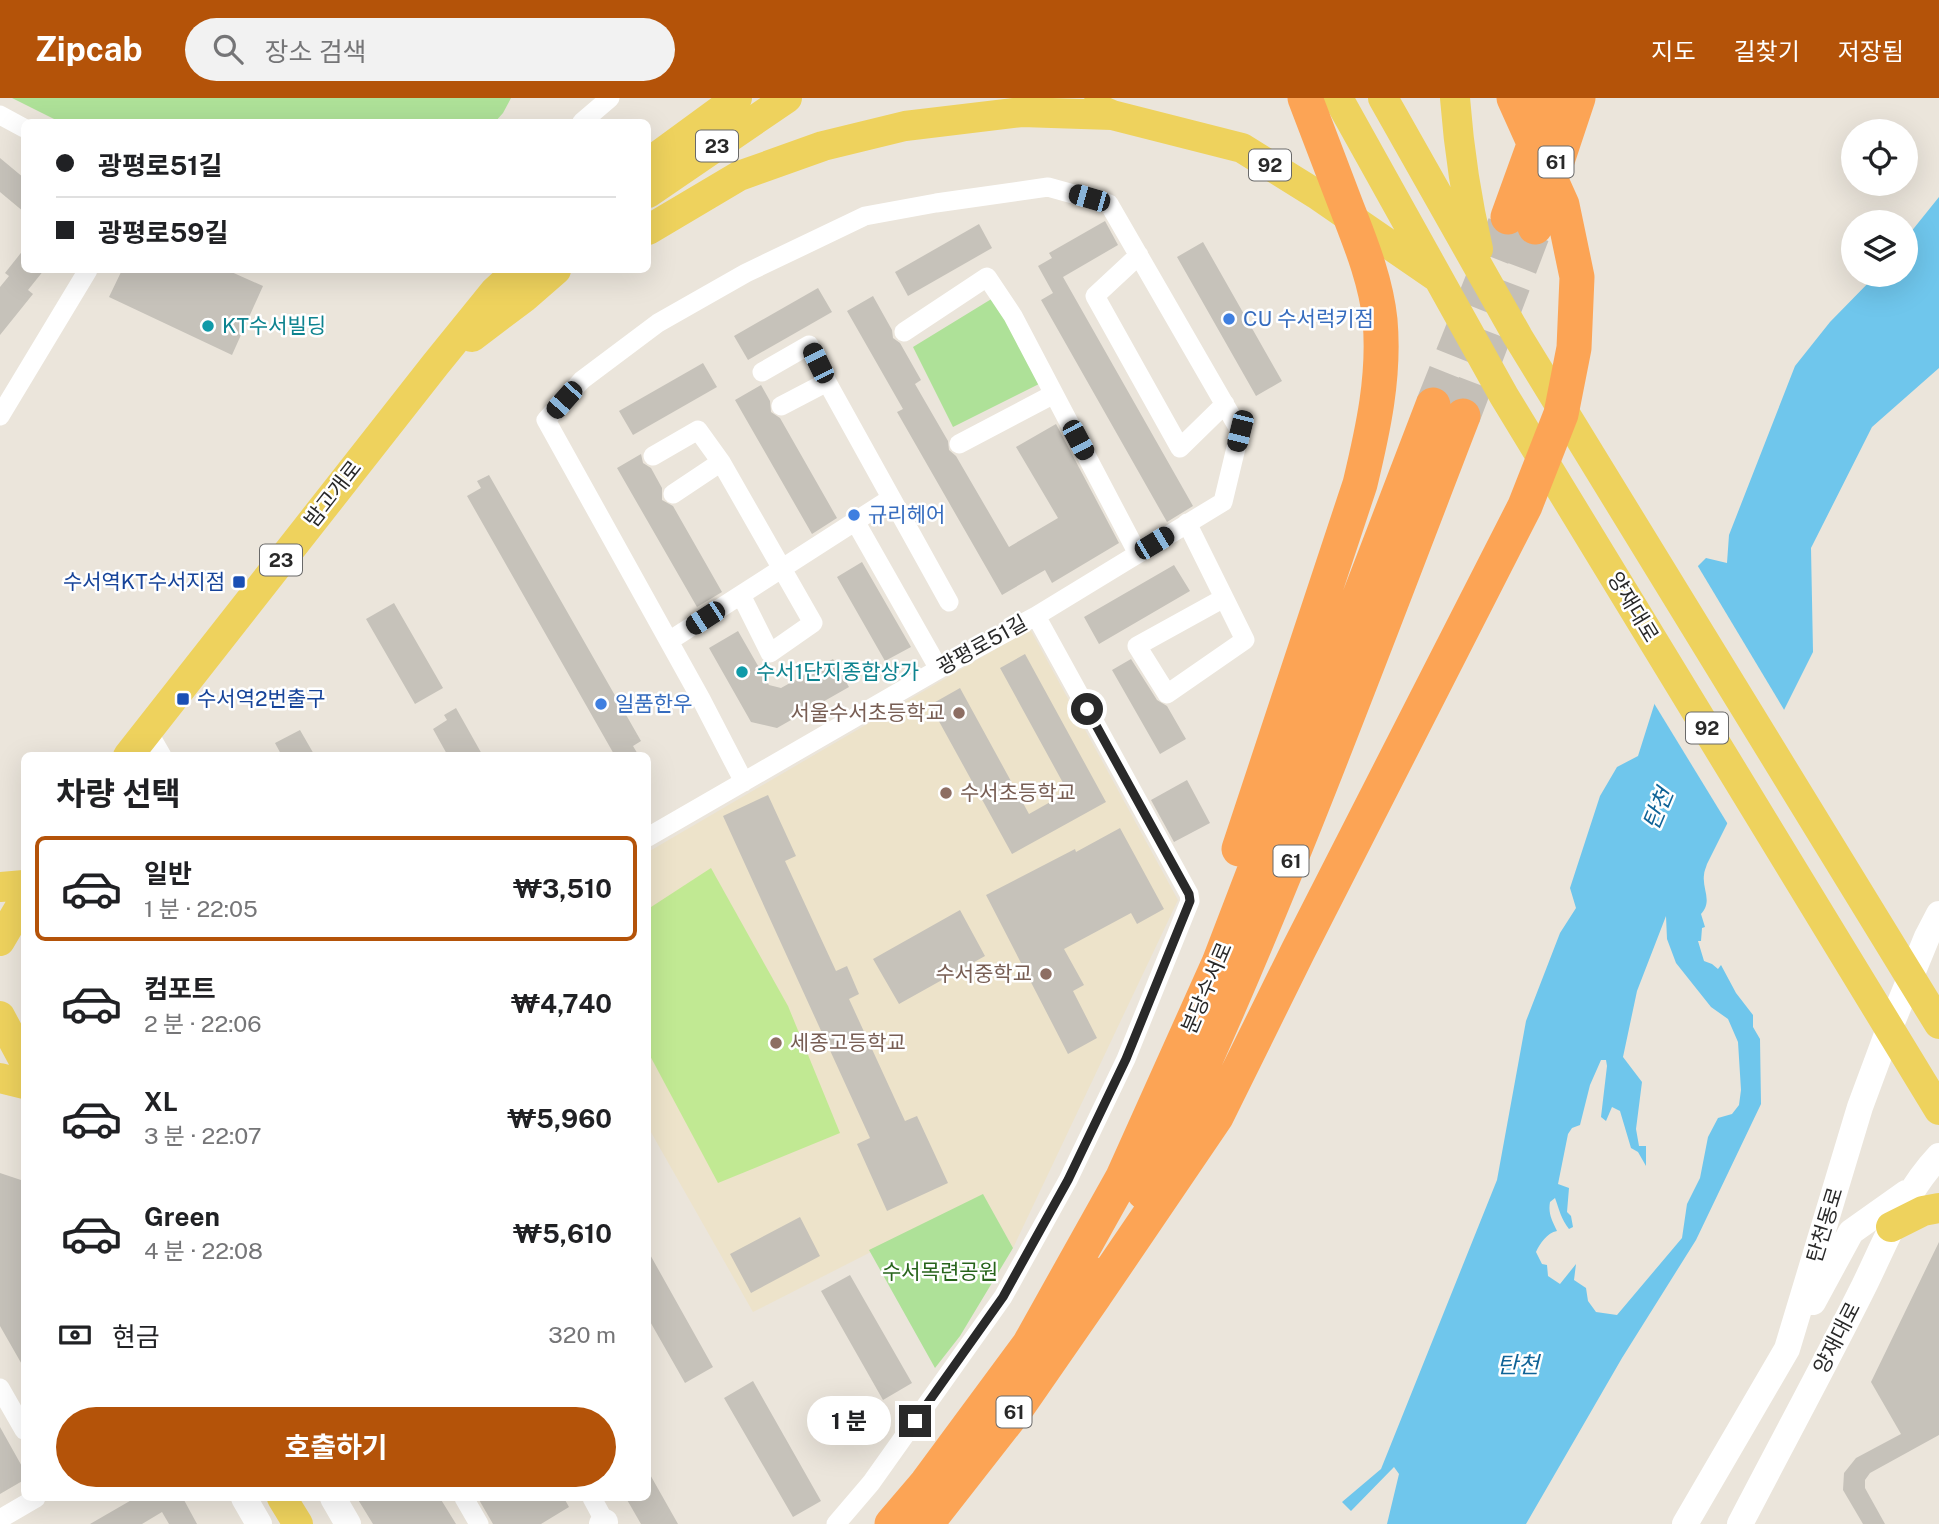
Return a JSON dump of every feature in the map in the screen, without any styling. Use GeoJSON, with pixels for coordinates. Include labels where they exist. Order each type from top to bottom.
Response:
{"type":"FeatureCollection","features":[{"type":"Feature","properties":{"kind":"highway"},"geometry":{"type":"LineString","coordinates":[[1219,963],[1232,870],[1360,484],[1374,425],[1381,362],[1380,321],[1366,257],[1305,98]]}},
{"type":"Feature","properties":{"kind":"highway"},"geometry":{"type":"LineString","coordinates":[[1095,1295],[1216,1117],[1519,517],[1561,414],[1574,348],[1577,277],[1562,205],[1514,98]]}},
{"type":"Feature","properties":{"kind":"highway","name":"61"},"geometry":{"type":"LineString","coordinates":[[1551,98],[1522,222],[1578,98]]}},
{"type":"Feature","properties":{"kind":"highway","name":"분당수서로"},"geometry":{"type":"LineString","coordinates":[[892,1524],[928,1483],[1029,1345],[1123,1177],[1219,963],[1448,411],[1282,885],[1187,1103],[1095,1295],[1016,1409],[926,1524]]}},
{"type":"Feature","properties":{"kind":"main road","name":"23"},"geometry":{"type":"LineString","coordinates":[[651,161],[737,98]]}},
{"type":"Feature","properties":{"kind":"main road","name":"23"},"geometry":{"type":"LineString","coordinates":[[651,191],[787,98]]}},
{"type":"Feature","properties":{"kind":"main road","name":"92"},"geometry":{"type":"LineString","coordinates":[[1076,98],[1112,116],[1242,148],[1316,194],[1441,281]]}},
{"type":"Feature","properties":{"kind":"main road","name":"양재대로"},"geometry":{"type":"LineString","coordinates":[[1338,98],[1504,396],[1939,1110]]}},
{"type":"Feature","properties":{"kind":"main road","name":"양재대로"},"geometry":{"type":"LineString","coordinates":[[1383,98],[1525,348],[1935,1017]]}},
{"type":"Feature","properties":{"kind":"main road","name":"92"},"geometry":{"type":"LineString","coordinates":[[1455,98],[1465,193],[1488,286]]}},
{"type":"Feature","properties":{"kind":"main road"},"geometry":{"type":"LineString","coordinates":[[651,228],[739,176],[822,146],[905,126],[1022,112],[1112,116]]}},
{"type":"Feature","properties":{"kind":"main road","name":"밤고개로"},"geometry":{"type":"LineString","coordinates":[[131,752],[435,365],[521,283],[548,273]]}},
{"type":"Feature","properties":{"kind":"main road"},"geometry":{"type":"LineString","coordinates":[[521,283],[565,273]]}},
{"type":"Feature","properties":{"kind":"main road"},"geometry":{"type":"LineString","coordinates":[[0,887],[21,885]]}},
{"type":"Feature","properties":{"kind":"main road"},"geometry":{"type":"LineString","coordinates":[[0,941],[21,905]]}},
{"type":"Feature","properties":{"kind":"main road"},"geometry":{"type":"LineString","coordinates":[[0,1016],[21,1055]]}},
{"type":"Feature","properties":{"kind":"main road"},"geometry":{"type":"LineString","coordinates":[[0,1078],[21,1083]]}},
{"type":"Feature","properties":{"kind":"main road"},"geometry":{"type":"LineString","coordinates":[[1891,1227],[1923,1211],[1939,1208]]}},
{"type":"Feature","properties":{"kind":"main road"},"geometry":{"type":"LineString","coordinates":[[284,1501],[298,1524]]}},
{"type":"Feature","properties":{"kind":"street"},"geometry":{"type":"LineString","coordinates":[[586,119],[610,98]]}},
{"type":"Feature","properties":{"kind":"street"},"geometry":{"type":"LineString","coordinates":[[0,115],[21,126]]}},
{"type":"Feature","properties":{"kind":"street"},"geometry":{"type":"LineString","coordinates":[[744,782],[546,420],[582,380],[658,323],[746,273],[865,216],[936,202],[1048,187],[1110,204],[1240,431],[1223,502],[1036,616]]}},
{"type":"Feature","properties":{"kind":"street"},"geometry":{"type":"LineString","coordinates":[[1139,255],[1095,296],[1180,448],[1225,404]]}},
{"type":"Feature","properties":{"kind":"street"},"geometry":{"type":"LineString","coordinates":[[0,416],[86,273]]}},
{"type":"Feature","properties":{"kind":"street"},"geometry":{"type":"LineString","coordinates":[[904,332],[987,277],[1013,316],[1137,552]]}},
{"type":"Feature","properties":{"kind":"street"},"geometry":{"type":"LineString","coordinates":[[762,372],[809,345],[890,499],[949,602]]}},
{"type":"Feature","properties":{"kind":"street"},"geometry":{"type":"LineString","coordinates":[[781,407],[827,382]]}},
{"type":"Feature","properties":{"kind":"street"},"geometry":{"type":"LineString","coordinates":[[959,444],[1054,394]]}},
{"type":"Feature","properties":{"kind":"street"},"geometry":{"type":"LineString","coordinates":[[653,456],[698,430],[721,462],[813,623],[770,653],[741,595]]}},
{"type":"Feature","properties":{"kind":"street"},"geometry":{"type":"LineString","coordinates":[[673,494],[721,462]]}},
{"type":"Feature","properties":{"kind":"street"},"geometry":{"type":"LineString","coordinates":[[669,641],[890,499]]}},
{"type":"Feature","properties":{"kind":"street"},"geometry":{"type":"LineString","coordinates":[[855,521],[939,669]]}},
{"type":"Feature","properties":{"kind":"street"},"geometry":{"type":"LineString","coordinates":[[1187,523],[1245,640],[1167,694],[1137,646],[1224,598]]}},
{"type":"Feature","properties":{"kind":"street","name":"광평로51길"},"geometry":{"type":"LineString","coordinates":[[651,835],[1036,616],[1189,894],[1190,901],[1126,1059],[1068,1180],[1003,1297],[871,1483],[836,1524]]}},
{"type":"Feature","properties":{"kind":"street"},"geometry":{"type":"LineString","coordinates":[[147,730],[160,752]]}},
{"type":"Feature","properties":{"kind":"street","name":"탄천동로"},"geometry":{"type":"LineString","coordinates":[[1685,1524],[1787,1349],[1860,1107],[1886,1037],[1939,914]]}},
{"type":"Feature","properties":{"kind":"street","name":"양재대로"},"geometry":{"type":"LineString","coordinates":[[1740,1524],[1864,1286],[1891,1227],[1913,1188],[1939,1156]]}},
{"type":"Feature","properties":{"kind":"street"},"geometry":{"type":"LineString","coordinates":[[1787,1349],[1851,1232],[1913,1188]]}},
{"type":"Feature","properties":{"kind":"street"},"geometry":{"type":"LineString","coordinates":[[0,1388],[21,1425]]}},
{"type":"Feature","properties":{"kind":"street"},"geometry":{"type":"LineString","coordinates":[[0,1519],[31,1501]]}},
{"type":"Feature","properties":{"kind":"street"},"geometry":{"type":"LineString","coordinates":[[246,1501],[259,1524]]}},
{"type":"Feature","properties":{"kind":"street"},"geometry":{"type":"LineString","coordinates":[[335,1501],[348,1524]]}},
{"type":"Feature","properties":{"kind":"street"},"geometry":{"type":"LineString","coordinates":[[466,1501],[479,1524]]}},
{"type":"Feature","properties":{"kind":"street"},"geometry":{"type":"LineString","coordinates":[[594,1501],[605,1523]]}},
{"type":"Feature","properties":{"kind":"shaded area"},"geometry":{"type":"Polygon","coordinates":[[[1030,629],[1178,900],[1013,1248],[983,1195],[753,1312],[651,1132],[651,850],[1030,629]]]}},
{"type":"Feature","properties":{"kind":"green space"},"geometry":{"type":"Polygon","coordinates":[[[12,98],[511,98],[498,119],[54,119],[12,98]]]}},
{"type":"Feature","properties":{"kind":"green space"},"geometry":{"type":"Polygon","coordinates":[[[993,298],[1041,383],[953,427],[913,347],[993,298]]]}},
{"type":"Feature","properties":{"kind":"green space"},"geometry":{"type":"Polygon","coordinates":[[[711,868],[788,1006],[840,1133],[718,1183],[651,1058],[651,907],[711,868]]]}},
{"type":"Feature","properties":{"kind":"green space","name":"수서목련공원"},"geometry":{"type":"Polygon","coordinates":[[[983,1194],[1013,1248],[960,1336],[935,1368],[869,1250],[983,1194]]]}},
{"type":"Feature","properties":{"kind":"water","name":"탄천"},"geometry":{"type":"Polygon","coordinates":[[[1939,197],[1939,368],[1872,427],[1811,548],[1813,652],[1704,874],[1707,900],[1701,914],[1705,927],[1702,928],[1701,941],[1698,941],[1704,961],[1718,969],[1721,965],[1736,993],[1753,1015],[1753,1027],[1760,1039],[1761,1104],[1696,1240],[1622,1358],[1526,1524],[1387,1524],[1399,1474],[1394,1467],[1351,1511],[1342,1502],[1381,1469],[1497,1180],[1526,1021],[1560,933],[1576,908],[1570,888],[1600,796],[1617,767],[1638,756],[1698,566],[1706,558],[1727,563],[1729,535],[1795,366],[1830,322],[1864,287],[1918,287],[1918,223],[1939,197]],[[1666,916],[1637,991],[1623,1057],[1642,1082],[1636,1129],[1639,1146],[1646,1146],[1646,1166],[1638,1152],[1631,1148],[1620,1111],[1612,1107],[1606,1121],[1601,1117],[1607,1066],[1606,1060],[1601,1060],[1590,1085],[1580,1125],[1572,1128],[1568,1134],[1558,1184],[1569,1188],[1567,1212],[1571,1216],[1573,1227],[1569,1229],[1566,1225],[1555,1198],[1550,1202],[1550,1210],[1557,1231],[1544,1239],[1536,1252],[1542,1264],[1547,1265],[1548,1276],[1560,1284],[1576,1264],[1574,1280],[1586,1288],[1588,1301],[1596,1312],[1617,1315],[1682,1238],[1687,1204],[1700,1178],[1708,1137],[1718,1118],[1732,1114],[1739,1105],[1741,1090],[1738,1042],[1728,1019],[1711,1007],[1676,963],[1667,939],[1666,916]]]}},
{"type":"Feature","properties":{"kind":"pier"},"geometry":{"type":"Polygon","coordinates":[[[1696,563],[1786,713],[1729,826],[1652,700],[1696,563]]]}},
{"type":"Feature","properties":{"kind":"building"},"geometry":{"type":"Polygon","coordinates":[[[0,158],[21,176],[21,210],[0,192],[0,158]]]}},
{"type":"Feature","properties":{"kind":"building"},"geometry":{"type":"Polygon","coordinates":[[[1105,221],[1118,245],[1063,277],[1193,506],[1167,522],[1041,300],[1053,293],[1038,266],[1052,258],[1049,253],[1105,221]]]}},
{"type":"Feature","properties":{"kind":"building"},"geometry":{"type":"Polygon","coordinates":[[[979,224],[992,248],[908,296],[895,272],[979,224]]]}},
{"type":"Feature","properties":{"kind":"building"},"geometry":{"type":"Polygon","coordinates":[[[1203,242],[1282,381],[1256,396],[1177,257],[1203,242]]]}},
{"type":"Feature","properties":{"kind":"building"},"geometry":{"type":"Polygon","coordinates":[[[21,253],[21,273],[42,273],[28,290],[33,294],[0,335],[0,287],[9,276],[5,273],[21,253]]]}},
{"type":"Feature","properties":{"kind":"building","name":"KT수서빌딩"},"geometry":{"type":"Polygon","coordinates":[[[121,273],[234,273],[263,286],[232,355],[109,297],[121,273]]]}},
{"type":"Feature","properties":{"kind":"building"},"geometry":{"type":"Polygon","coordinates":[[[818,288],[832,312],[748,360],[734,336],[818,288]]]}},
{"type":"Feature","properties":{"kind":"building"},"geometry":{"type":"Polygon","coordinates":[[[873,296],[892,330],[893,338],[900,343],[921,380],[915,384],[948,441],[949,450],[956,456],[1009,547],[1058,518],[1016,447],[1056,424],[1119,543],[1052,583],[1045,570],[1002,595],[897,412],[903,409],[847,311],[873,296]]]}},
{"type":"Feature","properties":{"kind":"building"},"geometry":{"type":"Polygon","coordinates":[[[703,363],[717,387],[633,435],[619,411],[703,363]]]}},
{"type":"Feature","properties":{"kind":"building"},"geometry":{"type":"Polygon","coordinates":[[[761,385],[770,401],[771,412],[780,418],[837,518],[812,534],[735,400],[761,385]]]}},
{"type":"Feature","properties":{"kind":"building"},"geometry":{"type":"Polygon","coordinates":[[[641,454],[643,463],[651,468],[662,488],[662,500],[673,506],[722,592],[697,607],[617,468],[641,454]]]}},
{"type":"Feature","properties":{"kind":"building"},"geometry":{"type":"Polygon","coordinates":[[[489,475],[641,741],[633,746],[637,752],[613,752],[467,496],[481,488],[477,481],[489,475]]]}},
{"type":"Feature","properties":{"kind":"building"},"geometry":{"type":"Polygon","coordinates":[[[862,562],[911,647],[885,661],[837,577],[862,562]]]}},
{"type":"Feature","properties":{"kind":"building"},"geometry":{"type":"Polygon","coordinates":[[[1174,565],[1190,591],[1099,644],[1084,617],[1174,565]]]}},
{"type":"Feature","properties":{"kind":"building"},"geometry":{"type":"Polygon","coordinates":[[[394,603],[443,688],[415,704],[366,619],[394,603]]]}},
{"type":"Feature","properties":{"kind":"building","name":"수서1단지종합상가"},"geometry":{"type":"Polygon","coordinates":[[[738,631],[769,685],[781,688],[833,659],[849,687],[777,728],[751,722],[709,648],[738,631]]]}},
{"type":"Feature","properties":{"kind":"building"},"geometry":{"type":"Polygon","coordinates":[[[1025,654],[1106,802],[1012,854],[930,705],[960,688],[1029,814],[1068,792],[1000,668],[1025,654]]]}},
{"type":"Feature","properties":{"kind":"building"},"geometry":{"type":"Polygon","coordinates":[[[1131,659],[1157,700],[1167,706],[1186,739],[1160,754],[1112,670],[1131,659]]]}},
{"type":"Feature","properties":{"kind":"building"},"geometry":{"type":"Polygon","coordinates":[[[456,708],[481,752],[446,752],[433,729],[447,720],[444,715],[456,708]]]}},
{"type":"Feature","properties":{"kind":"building"},"geometry":{"type":"Polygon","coordinates":[[[300,730],[313,752],[280,752],[275,743],[300,730]]]}},
{"type":"Feature","properties":{"kind":"building"},"geometry":{"type":"Polygon","coordinates":[[[1187,780],[1210,823],[1174,842],[1151,800],[1187,780]]]}},
{"type":"Feature","properties":{"kind":"building"},"geometry":{"type":"Polygon","coordinates":[[[768,795],[796,856],[785,861],[836,971],[847,966],[859,994],[849,999],[905,1121],[917,1116],[948,1183],[887,1211],[857,1144],[870,1138],[723,816],[768,795]]]}},
{"type":"Feature","properties":{"kind":"building"},"geometry":{"type":"Polygon","coordinates":[[[1120,828],[1164,909],[1137,924],[1131,913],[1064,949],[1084,985],[1073,991],[1097,1038],[1068,1054],[986,895],[1120,828]]]}},
{"type":"Feature","properties":{"kind":"building"},"geometry":{"type":"Polygon","coordinates":[[[960,910],[985,956],[899,1004],[873,959],[960,910]]]}},
{"type":"Feature","properties":{"kind":"building"},"geometry":{"type":"Polygon","coordinates":[[[0,1173],[21,1180],[21,1363],[0,1326],[0,1173]]]}},
{"type":"Feature","properties":{"kind":"building"},"geometry":{"type":"Polygon","coordinates":[[[800,1217],[820,1256],[751,1293],[730,1254],[800,1217]]]}},
{"type":"Feature","properties":{"kind":"building"},"geometry":{"type":"Polygon","coordinates":[[[1939,1242],[1939,1435],[1870,1473],[1865,1480],[1865,1488],[1885,1524],[1863,1524],[1843,1490],[1844,1473],[1856,1458],[1901,1434],[1871,1382],[1939,1242]]]}},
{"type":"Feature","properties":{"kind":"building"},"geometry":{"type":"Polygon","coordinates":[[[651,1256],[713,1367],[685,1383],[651,1323],[651,1256]]]}},
{"type":"Feature","properties":{"kind":"building"},"geometry":{"type":"Polygon","coordinates":[[[850,1275],[912,1383],[883,1400],[821,1291],[850,1275]]]}},
{"type":"Feature","properties":{"kind":"building"},"geometry":{"type":"Polygon","coordinates":[[[753,1381],[821,1501],[793,1517],[724,1398],[753,1381]]]}},
{"type":"Feature","properties":{"kind":"building"},"geometry":{"type":"Polygon","coordinates":[[[0,1427],[21,1465],[21,1482],[0,1494],[0,1427]]]}},
{"type":"Feature","properties":{"kind":"building"},"geometry":{"type":"Polygon","coordinates":[[[651,1476],[678,1524],[641,1524],[628,1501],[651,1501],[651,1476]]]}},
{"type":"Feature","properties":{"kind":"building"},"geometry":{"type":"Polygon","coordinates":[[[130,1501],[185,1501],[197,1524],[169,1524],[162,1512],[142,1524],[90,1524],[130,1501]]]}},
{"type":"Feature","properties":{"kind":"building"},"geometry":{"type":"Polygon","coordinates":[[[359,1501],[442,1501],[456,1524],[373,1524],[359,1501]]]}},
{"type":"Feature","properties":{"kind":"building"},"geometry":{"type":"Polygon","coordinates":[[[480,1501],[566,1501],[569,1507],[541,1524],[493,1524],[480,1501]]]}},
{"type":"Feature","properties":{"kind":"tunnel"},"geometry":{"type":"LineString","coordinates":[[1433,405],[1508,217]]}},
{"type":"Feature","properties":{"kind":"tunnel"},"geometry":{"type":"LineString","coordinates":[[1463,416],[1535,227]]}},
{"type":"Feature","properties":{"kind":"place","name":"CU 수서럭키점"},"geometry":{"type":"Point","coordinates":[1229,319]}},
{"type":"Feature","properties":{"kind":"place","name":"KT수서빌딩"},"geometry":{"type":"Point","coordinates":[208,326]}},
{"type":"Feature","properties":{"kind":"place","name":"규리헤어"},"geometry":{"type":"Point","coordinates":[854,515]}},
{"type":"Feature","properties":{"kind":"place","name":"수서역KT수서지점"},"geometry":{"type":"Point","coordinates":[239,582]}},
{"type":"Feature","properties":{"kind":"place","name":"수서1단지종합상가"},"geometry":{"type":"Point","coordinates":[742,672]}},
{"type":"Feature","properties":{"kind":"place","name":"수서역2번출구"},"geometry":{"type":"Point","coordinates":[183,699]}},
{"type":"Feature","properties":{"kind":"place","name":"일품한우"},"geometry":{"type":"Point","coordinates":[601,704]}},
{"type":"Feature","properties":{"kind":"place","name":"서울수서초등학교"},"geometry":{"type":"Point","coordinates":[959,713]}},
{"type":"Feature","properties":{"kind":"place","name":"수서초등학교"},"geometry":{"type":"Point","coordinates":[946,793]}},
{"type":"Feature","properties":{"kind":"place","name":"수서중학교"},"geometry":{"type":"Point","coordinates":[1046,974]}},
{"type":"Feature","properties":{"kind":"place","name":"세종고등학교"},"geometry":{"type":"Point","coordinates":[776,1043]}},
{"type":"Feature","properties":{"kind":"route"},"geometry":{"type":"LineString","coordinates":[[915,1421],[1003,1297],[1068,1180],[1126,1059],[1190,901],[1189,894],[1087,709]]}}]}
